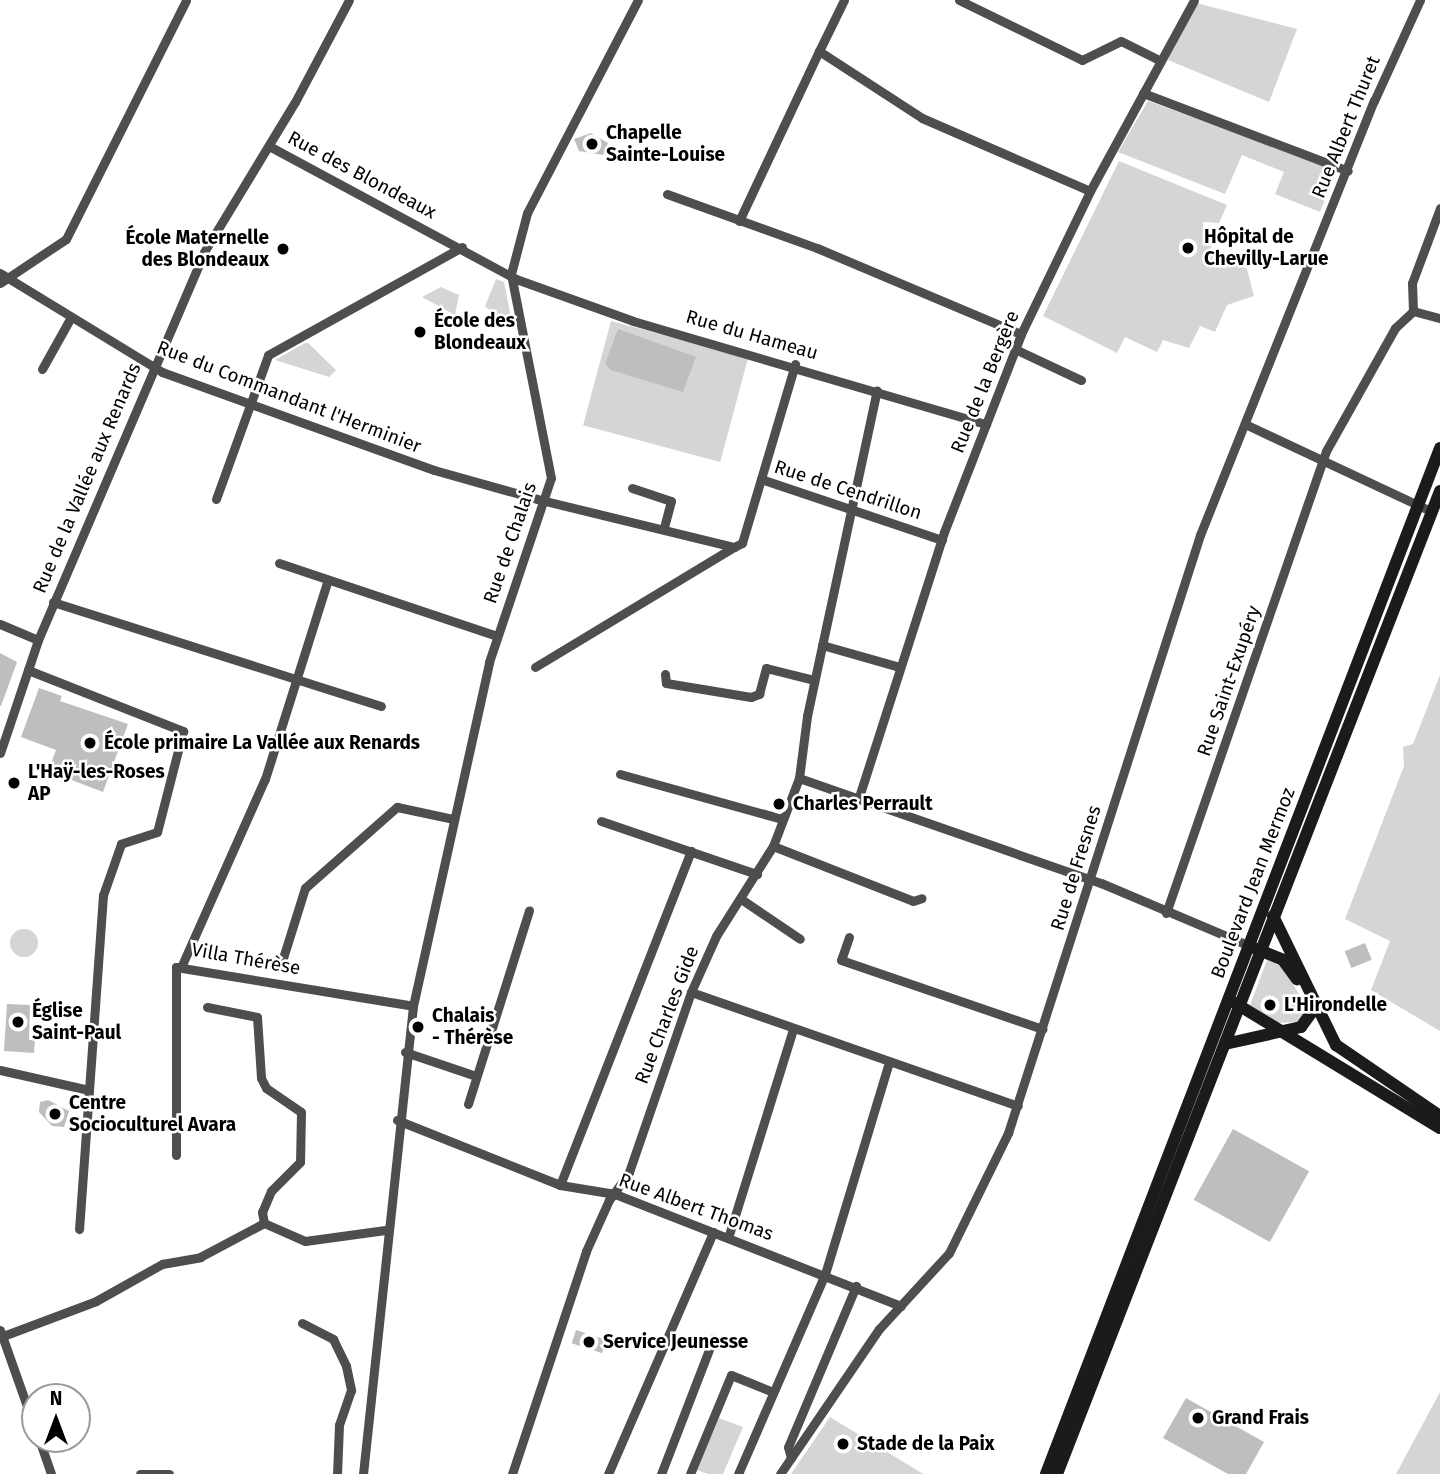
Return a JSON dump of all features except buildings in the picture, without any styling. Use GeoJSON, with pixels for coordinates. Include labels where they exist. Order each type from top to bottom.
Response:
{"type":"FeatureCollection","features":[{"type":"Feature","properties":{"kind":"main road","name":"Boulevard Jean Mermoz"},"geometry":{"type":"LineString","coordinates":[[1104,1337],[1240,1009],[1255,948],[1418,504],[1439,456]]}},
{"type":"Feature","properties":{"kind":"main road","name":"Boulevard Jean Mermoz"},"geometry":{"type":"LineString","coordinates":[[1104,1337],[1236,982],[1273,916],[1440,491]]}},
{"type":"Feature","properties":{"kind":"main road"},"geometry":{"type":"LineString","coordinates":[[1226,1045],[1281,1032],[1309,1021],[1311,1007],[1307,991],[1273,916]]}},
{"type":"Feature","properties":{"kind":"main road"},"geometry":{"type":"LineString","coordinates":[[1255,948],[1283,961],[1307,991],[1328,1034],[1345,1054],[1440,1116]]}},
{"type":"Feature","properties":{"kind":"main road"},"geometry":{"type":"LineString","coordinates":[[1236,982],[1234,1002],[1240,1009],[1440,1128]]}},
{"type":"Feature","properties":{"kind":"main road"},"geometry":{"type":"LineString","coordinates":[[1046,1474],[1104,1337]]}},
{"type":"Feature","properties":{"kind":"main road"},"geometry":{"type":"LineString","coordinates":[[1057,1474],[1104,1337]]}},
{"type":"Feature","properties":{"kind":"street"},"geometry":{"type":"LineString","coordinates":[[3,278],[66,239],[186,0]]}},
{"type":"Feature","properties":{"kind":"street","name":"Rue des Blondeaux"},"geometry":{"type":"LineString","coordinates":[[349,0],[269,146],[511,274]]}},
{"type":"Feature","properties":{"kind":"street","name":"Rue de Chalais"},"geometry":{"type":"LineString","coordinates":[[363,1474],[385,1230],[405,1052],[413,1006],[453,819],[497,636],[552,469],[511,274],[527,213],[638,0]]}},
{"type":"Feature","properties":{"kind":"street"},"geometry":{"type":"LineString","coordinates":[[739,221],[844,0]]}},
{"type":"Feature","properties":{"kind":"street"},"geometry":{"type":"LineString","coordinates":[[959,0],[1082,60],[1121,41],[1159,60]]}},
{"type":"Feature","properties":{"kind":"street","name":"Rue de la Bergère"},"geometry":{"type":"LineString","coordinates":[[858,800],[942,540],[1021,334],[1090,191],[1194,0]]}},
{"type":"Feature","properties":{"kind":"street","name":"Rue Albert Thuret"},"geometry":{"type":"LineString","coordinates":[[1245,424],[1420,0]]}},
{"type":"Feature","properties":{"kind":"street"},"geometry":{"type":"LineString","coordinates":[[819,51],[922,118],[1090,191]]}},
{"type":"Feature","properties":{"kind":"street"},"geometry":{"type":"LineString","coordinates":[[1143,93],[1348,171]]}},
{"type":"Feature","properties":{"kind":"street","name":"Rue de la Vallée aux Renards"},"geometry":{"type":"LineString","coordinates":[[0,753],[4,725],[153,367],[204,252],[269,146]]}},
{"type":"Feature","properties":{"kind":"street"},"geometry":{"type":"LineString","coordinates":[[667,194],[1021,334]]}},
{"type":"Feature","properties":{"kind":"street"},"geometry":{"type":"LineString","coordinates":[[1440,208],[1412,283],[1413,311],[1440,318]]}},
{"type":"Feature","properties":{"kind":"street"},"geometry":{"type":"LineString","coordinates":[[216,499],[268,355],[462,247]]}},
{"type":"Feature","properties":{"kind":"street","name":"Rue du Hameau"},"geometry":{"type":"LineString","coordinates":[[511,274],[633,321],[795,364],[986,424]]}},
{"type":"Feature","properties":{"kind":"street","name":"Rue du Commandant l'Herminier"},"geometry":{"type":"LineString","coordinates":[[3,278],[153,367],[434,470],[544,499]]}},
{"type":"Feature","properties":{"kind":"street","name":"Rue Saint-Exupéry"},"geometry":{"type":"LineString","coordinates":[[1166,912],[1323,460],[1395,328],[1413,311]]}},
{"type":"Feature","properties":{"kind":"street"},"geometry":{"type":"LineString","coordinates":[[42,369],[70,319]]}},
{"type":"Feature","properties":{"kind":"street"},"geometry":{"type":"LineString","coordinates":[[1015,349],[1080,380]]}},
{"type":"Feature","properties":{"kind":"street"},"geometry":{"type":"LineString","coordinates":[[761,479],[795,364]]}},
{"type":"Feature","properties":{"kind":"street","name":"Rue Charles Gide"},"geometry":{"type":"LineString","coordinates":[[516,1473],[586,1251],[629,1172],[691,992],[716,936],[773,846],[799,778],[814,680],[877,390]]}},
{"type":"Feature","properties":{"kind":"street"},"geometry":{"type":"LineString","coordinates":[[1245,424],[1432,511]]}},
{"type":"Feature","properties":{"kind":"street","name":"Rue de Fresnes"},"geometry":{"type":"LineString","coordinates":[[780,1474],[902,1304],[949,1253],[1018,1106],[1200,535],[1245,424]]}},
{"type":"Feature","properties":{"kind":"street","name":"Rue de Cendrillon"},"geometry":{"type":"LineString","coordinates":[[734,547],[742,543],[761,479],[942,540]]}},
{"type":"Feature","properties":{"kind":"street"},"geometry":{"type":"LineString","coordinates":[[632,488],[671,501],[663,528]]}},
{"type":"Feature","properties":{"kind":"street"},"geometry":{"type":"LineString","coordinates":[[544,499],[734,547]]}},
{"type":"Feature","properties":{"kind":"street"},"geometry":{"type":"LineString","coordinates":[[535,667],[734,547]]}},
{"type":"Feature","properties":{"kind":"street"},"geometry":{"type":"LineString","coordinates":[[279,563],[327,582],[497,636]]}},
{"type":"Feature","properties":{"kind":"street"},"geometry":{"type":"LineString","coordinates":[[181,965],[265,779],[327,582]]}},
{"type":"Feature","properties":{"kind":"street"},"geometry":{"type":"LineString","coordinates":[[54,602],[295,681],[381,706]]}},
{"type":"Feature","properties":{"kind":"street"},"geometry":{"type":"LineString","coordinates":[[0,624],[38,640]]}},
{"type":"Feature","properties":{"kind":"street"},"geometry":{"type":"LineString","coordinates":[[822,645],[900,667]]}},
{"type":"Feature","properties":{"kind":"street"},"geometry":{"type":"LineString","coordinates":[[665,674],[666,683],[751,697],[759,694],[766,668],[814,680]]}},
{"type":"Feature","properties":{"kind":"street"},"geometry":{"type":"LineString","coordinates":[[28,670],[183,732],[157,832],[121,845],[103,895],[79,1229]]}},
{"type":"Feature","properties":{"kind":"street"},"geometry":{"type":"LineString","coordinates":[[620,774],[782,819]]}},
{"type":"Feature","properties":{"kind":"street"},"geometry":{"type":"LineString","coordinates":[[799,778],[1090,880],[1255,948]]}},
{"type":"Feature","properties":{"kind":"street"},"geometry":{"type":"LineString","coordinates":[[283,958],[305,888],[397,807],[453,819]]}},
{"type":"Feature","properties":{"kind":"street"},"geometry":{"type":"LineString","coordinates":[[601,821],[757,874]]}},
{"type":"Feature","properties":{"kind":"street"},"geometry":{"type":"LineString","coordinates":[[773,846],[913,901],[922,898]]}},
{"type":"Feature","properties":{"kind":"street"},"geometry":{"type":"LineString","coordinates":[[560,1185],[691,851]]}},
{"type":"Feature","properties":{"kind":"street"},"geometry":{"type":"LineString","coordinates":[[741,899],[800,939]]}},
{"type":"Feature","properties":{"kind":"street"},"geometry":{"type":"LineString","coordinates":[[468,1104],[529,910]]}},
{"type":"Feature","properties":{"kind":"street"},"geometry":{"type":"LineString","coordinates":[[849,937],[841,960],[1043,1029]]}},
{"type":"Feature","properties":{"kind":"street","name":"Villa Thérèse"},"geometry":{"type":"LineString","coordinates":[[176,1155],[173,1052],[176,967],[181,965],[413,1006]]}},
{"type":"Feature","properties":{"kind":"street"},"geometry":{"type":"LineString","coordinates":[[691,992],[1018,1106]]}},
{"type":"Feature","properties":{"kind":"street"},"geometry":{"type":"LineString","coordinates":[[207,1007],[257,1017],[261,1078],[266,1088],[301,1112],[299,1162],[271,1191],[262,1212],[264,1223]]}},
{"type":"Feature","properties":{"kind":"street"},"geometry":{"type":"LineString","coordinates":[[728,1237],[793,1029]]}},
{"type":"Feature","properties":{"kind":"street"},"geometry":{"type":"LineString","coordinates":[[405,1052],[475,1076]]}},
{"type":"Feature","properties":{"kind":"street"},"geometry":{"type":"LineString","coordinates":[[738,1474],[825,1274],[889,1062]]}},
{"type":"Feature","properties":{"kind":"street"},"geometry":{"type":"LineString","coordinates":[[0,1070],[89,1090]]}},
{"type":"Feature","properties":{"kind":"street","name":"Rue Albert Thomas"},"geometry":{"type":"LineString","coordinates":[[397,1120],[560,1185],[615,1194],[902,1304]]}},
{"type":"Feature","properties":{"kind":"street"},"geometry":{"type":"LineString","coordinates":[[264,1223],[305,1241],[385,1230]]}},
{"type":"Feature","properties":{"kind":"street"},"geometry":{"type":"LineString","coordinates":[[21,1389],[1,1333],[96,1301],[162,1264],[200,1257],[264,1223]]}},
{"type":"Feature","properties":{"kind":"street"},"geometry":{"type":"LineString","coordinates":[[608,1474],[713,1232]]}},
{"type":"Feature","properties":{"kind":"street"},"geometry":{"type":"LineString","coordinates":[[791,1458],[788,1447],[856,1286]]}},
{"type":"Feature","properties":{"kind":"street"},"geometry":{"type":"LineString","coordinates":[[302,1323],[332,1339],[346,1366],[351,1390],[339,1425],[337,1474]]}},
{"type":"Feature","properties":{"kind":"street"},"geometry":{"type":"LineString","coordinates":[[661,1474],[713,1339]]}},
{"type":"Feature","properties":{"kind":"street"},"geometry":{"type":"LineString","coordinates":[[690,1474],[732,1375],[773,1392]]}},
{"type":"Feature","properties":{"kind":"street"},"geometry":{"type":"LineString","coordinates":[[44,1453],[51,1474]]}},
{"type":"Feature","properties":{"kind":"street"},"geometry":{"type":"LineString","coordinates":[[140,1474],[169,1474]]}},
{"type":"Feature","properties":{"kind":"shaded area"},"geometry":{"type":"Polygon","coordinates":[[[1196,3],[1297,29],[1269,102],[1168,60],[1196,3]]]}},
{"type":"Feature","properties":{"kind":"shaded area"},"geometry":{"type":"Polygon","coordinates":[[[1148,101],[1337,170],[1320,212],[1275,194],[1284,172],[1242,155],[1225,194],[1118,152],[1148,101]]]}},
{"type":"Feature","properties":{"kind":"shaded area"},"geometry":{"type":"Polygon","coordinates":[[[1119,161],[1227,205],[1219,223],[1203,222],[1204,234],[1215,238],[1208,254],[1247,269],[1254,296],[1227,305],[1215,332],[1200,326],[1189,348],[1163,340],[1157,352],[1125,337],[1117,353],[1043,316],[1119,161]]]}},
{"type":"Feature","properties":{"kind":"shaded area"},"geometry":{"type":"Polygon","coordinates":[[[496,279],[504,282],[511,318],[494,315],[485,306],[496,279]]]}},
{"type":"Feature","properties":{"kind":"shaded area"},"geometry":{"type":"Polygon","coordinates":[[[441,287],[459,295],[455,315],[422,297],[441,287]]]}},
{"type":"Feature","properties":{"kind":"shaded area"},"geometry":{"type":"Polygon","coordinates":[[[611,321],[748,358],[720,462],[583,425],[611,321]]]}},
{"type":"Feature","properties":{"kind":"shaded area"},"geometry":{"type":"Polygon","coordinates":[[[307,342],[336,370],[329,377],[275,360],[307,342]]]}},
{"type":"Feature","properties":{"kind":"shaded area"},"geometry":{"type":"Polygon","coordinates":[[[1440,675],[1440,1031],[1371,990],[1390,941],[1345,919],[1404,766],[1403,747],[1413,744],[1440,675]]]}},
{"type":"Feature","properties":{"kind":"shaded area"},"geometry":{"type":"Polygon","coordinates":[[[24,929],[34,933],[38,943],[34,953],[24,957],[14,953],[10,943],[14,933],[24,929]]]}},
{"type":"Feature","properties":{"kind":"shaded area"},"geometry":{"type":"Polygon","coordinates":[[[1267,960],[1282,966],[1305,1004],[1307,1012],[1299,1022],[1275,1023],[1250,1005],[1267,960]]]}},
{"type":"Feature","properties":{"kind":"shaded area"},"geometry":{"type":"Polygon","coordinates":[[[1440,1392],[1440,1474],[1396,1474],[1440,1392]]]}},
{"type":"Feature","properties":{"kind":"shaded area","name":"Stade de la Paix"},"geometry":{"type":"Polygon","coordinates":[[[830,1417],[920,1472],[924,1474],[791,1474],[830,1417]]]}},
{"type":"Feature","properties":{"kind":"shaded area"},"geometry":{"type":"Polygon","coordinates":[[[719,1418],[743,1427],[723,1474],[708,1474],[697,1470],[719,1418]]]}},
{"type":"Feature","properties":{"kind":"place","name":"Chapelle Sainte-Louise"},"geometry":{"type":"Point","coordinates":[592,144]}},
{"type":"Feature","properties":{"kind":"place","name":"Hôpital de Chevilly-Larue"},"geometry":{"type":"Point","coordinates":[1188,248]}},
{"type":"Feature","properties":{"kind":"place","name":"École Maternelle des Blondeaux"},"geometry":{"type":"Point","coordinates":[283,249]}},
{"type":"Feature","properties":{"kind":"place","name":"École des Blondeaux"},"geometry":{"type":"Point","coordinates":[420,332]}},
{"type":"Feature","properties":{"kind":"place","name":"École primaire La Vallée aux Renards"},"geometry":{"type":"Point","coordinates":[90,743]}},
{"type":"Feature","properties":{"kind":"place","name":"L'Haÿ-les-Roses AP"},"geometry":{"type":"Point","coordinates":[14,783]}},
{"type":"Feature","properties":{"kind":"place","name":"Charles Perrault"},"geometry":{"type":"Point","coordinates":[779,804]}},
{"type":"Feature","properties":{"kind":"place","name":"L'Hirondelle"},"geometry":{"type":"Point","coordinates":[1270,1005]}},
{"type":"Feature","properties":{"kind":"place","name":"Église Saint-Paul"},"geometry":{"type":"Point","coordinates":[18,1022]}},
{"type":"Feature","properties":{"kind":"place","name":"Chalais - Thérèse"},"geometry":{"type":"Point","coordinates":[418,1027]}},
{"type":"Feature","properties":{"kind":"place","name":"Centre Socioculturel Avara"},"geometry":{"type":"Point","coordinates":[55,1114]}},
{"type":"Feature","properties":{"kind":"place","name":"Service Jeunesse"},"geometry":{"type":"Point","coordinates":[589,1342]}},
{"type":"Feature","properties":{"kind":"place","name":"Grand Frais"},"geometry":{"type":"Point","coordinates":[1198,1418]}},
{"type":"Feature","properties":{"kind":"place","name":"Stade de la Paix"},"geometry":{"type":"Point","coordinates":[843,1444]}}]}
